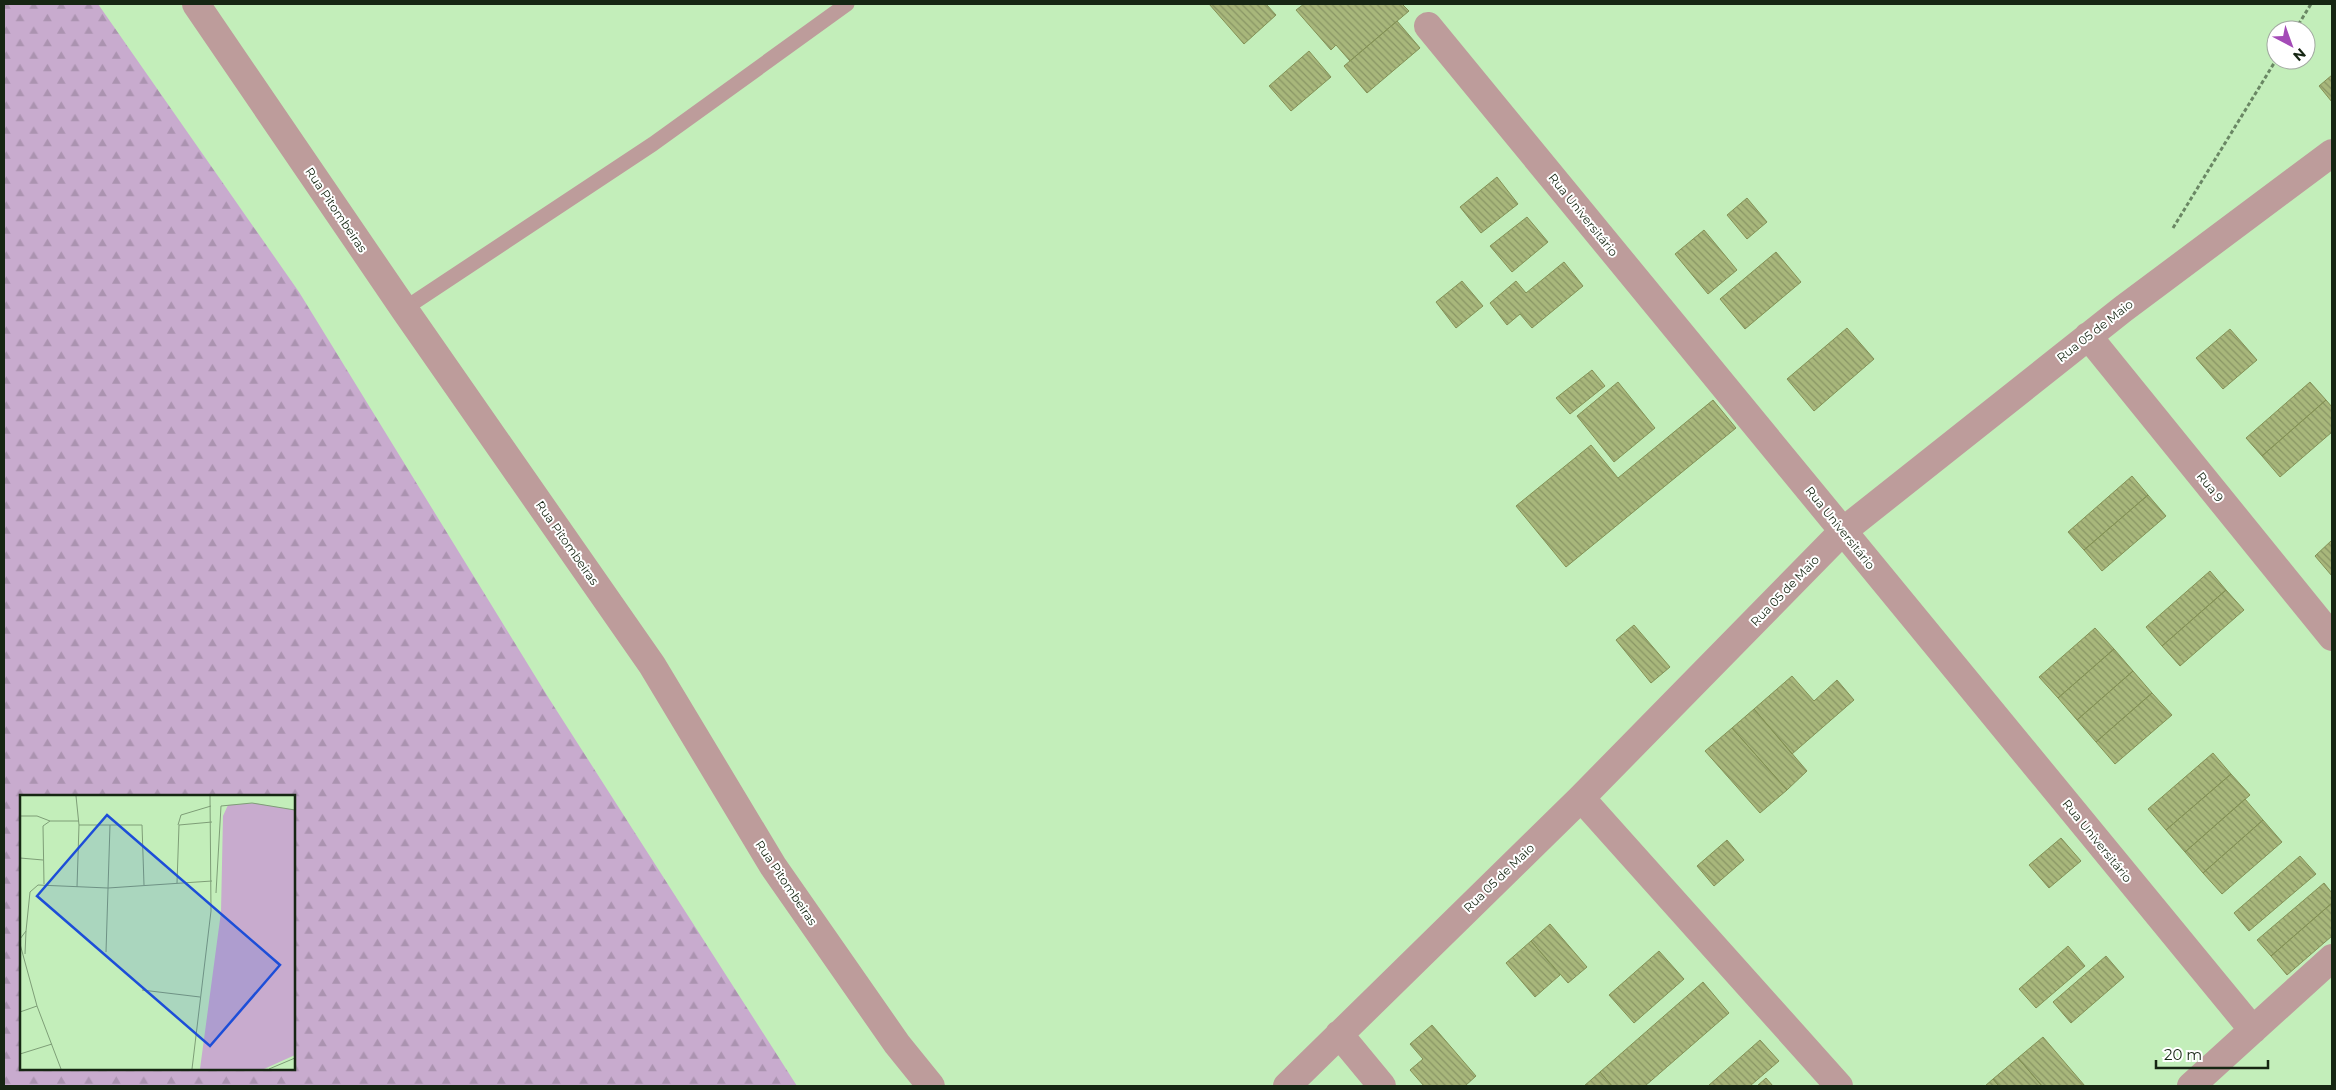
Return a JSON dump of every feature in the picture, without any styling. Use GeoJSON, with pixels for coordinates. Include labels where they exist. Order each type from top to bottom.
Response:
{"type":"FeatureCollection","features":[{"type":"Feature","properties":{"kind":"street","name":"Rua Pitombeiras"},"geometry":{"type":"LineString","coordinates":[[196,4],[404,309],[652,665],[773,866],[897,1044],[931,1086]]}},
{"type":"Feature","properties":{"kind":"street","name":"Rua Universitário"},"geometry":{"type":"LineString","coordinates":[[1428,26],[2253,1030]]}},
{"type":"Feature","properties":{"kind":"street","name":"Rua 05 de Maio"},"geometry":{"type":"LineString","coordinates":[[1287,1086],[1581,798],[1843,531],[2088,336],[2332,152]]}},
{"type":"Feature","properties":{"kind":"street","name":"Rua 9"},"geometry":{"type":"LineString","coordinates":[[2088,336],[2332,638]]}},
{"type":"Feature","properties":{"kind":"street"},"geometry":{"type":"LineString","coordinates":[[1581,798],[1839,1086]]}},
{"type":"Feature","properties":{"kind":"street"},"geometry":{"type":"LineString","coordinates":[[2191,1086],[2332,958]]}},
{"type":"Feature","properties":{"kind":"street"},"geometry":{"type":"LineString","coordinates":[[1339,1034],[1382,1086]]}},
{"type":"Feature","properties":{"kind":"lane"},"geometry":{"type":"LineString","coordinates":[[404,309],[653,144],[847,4]]}},
{"type":"Feature","properties":{"kind":"path"},"geometry":{"type":"LineString","coordinates":[[2301,20],[2311,4]]}},
{"type":"Feature","properties":{"kind":"path"},"geometry":{"type":"LineString","coordinates":[[2172,230],[2270,70]]}},
{"type":"Feature","properties":{"kind":"green space"},"geometry":{"type":"Polygon","coordinates":[[[4,4],[98,4],[299,292],[548,697],[797,1086],[4,1086],[4,4]]]}},
{"type":"Feature","properties":{"kind":"building"},"geometry":{"type":"Polygon","coordinates":[[[1209,4],[1266,4],[1276,15],[1244,44],[1209,4]]]}},
{"type":"Feature","properties":{"kind":"building"},"geometry":{"type":"Polygon","coordinates":[[[1304,4],[1402,4],[1409,11],[1350,61],[1336,45],[1331,50],[1296,10],[1304,4]]]}},
{"type":"Feature","properties":{"kind":"building"},"geometry":{"type":"Polygon","coordinates":[[[1397,21],[1420,48],[1367,93],[1344,66],[1397,21]]]}},
{"type":"Feature","properties":{"kind":"building"},"geometry":{"type":"Polygon","coordinates":[[[1309,51],[1331,77],[1291,111],[1269,86],[1309,51]]]}},
{"type":"Feature","properties":{"kind":"building"},"geometry":{"type":"Polygon","coordinates":[[[2332,75],[2332,102],[2319,86],[2332,75]]]}},
{"type":"Feature","properties":{"kind":"building"},"geometry":{"type":"Polygon","coordinates":[[[1497,177],[1518,204],[1481,233],[1460,207],[1497,177]]]}},
{"type":"Feature","properties":{"kind":"building"},"geometry":{"type":"Polygon","coordinates":[[[1747,198],[1767,222],[1747,239],[1727,215],[1747,198]]]}},
{"type":"Feature","properties":{"kind":"building"},"geometry":{"type":"Polygon","coordinates":[[[1527,217],[1548,242],[1512,272],[1490,246],[1527,217]]]}},
{"type":"Feature","properties":{"kind":"building"},"geometry":{"type":"Polygon","coordinates":[[[1704,230],[1737,270],[1708,294],[1675,254],[1704,230]]]}},
{"type":"Feature","properties":{"kind":"building"},"geometry":{"type":"Polygon","coordinates":[[[1776,252],[1801,282],[1745,329],[1720,299],[1776,252]]]}},
{"type":"Feature","properties":{"kind":"building"},"geometry":{"type":"Polygon","coordinates":[[[1564,262],[1583,286],[1532,328],[1520,314],[1507,325],[1490,303],[1516,281],[1526,293],[1564,262]]]}},
{"type":"Feature","properties":{"kind":"building"},"geometry":{"type":"Polygon","coordinates":[[[1462,281],[1483,306],[1456,328],[1436,302],[1462,281]]]}},
{"type":"Feature","properties":{"kind":"building"},"geometry":{"type":"Polygon","coordinates":[[[1847,328],[1874,359],[1814,411],[1787,379],[1847,328]]]}},
{"type":"Feature","properties":{"kind":"building"},"geometry":{"type":"Polygon","coordinates":[[[2230,329],[2257,360],[2223,389],[2196,358],[2230,329]]]}},
{"type":"Feature","properties":{"kind":"building"},"geometry":{"type":"Polygon","coordinates":[[[1592,370],[1605,386],[1570,414],[1556,398],[1592,370]]]}},
{"type":"Feature","properties":{"kind":"building"},"geometry":{"type":"Polygon","coordinates":[[[1618,382],[1655,428],[1614,462],[1577,416],[1618,382]]]}},
{"type":"Feature","properties":{"kind":"building"},"geometry":{"type":"Polygon","coordinates":[[[2310,382],[2326,400],[2262,456],[2246,438],[2310,382]]]}},
{"type":"Feature","properties":{"kind":"building"},"geometry":{"type":"Polygon","coordinates":[[[1713,400],[1736,428],[1566,567],[1516,506],[1591,445],[1618,478],[1713,400]]]}},
{"type":"Feature","properties":{"kind":"building"},"geometry":{"type":"Polygon","coordinates":[[[2326,400],[2332,407],[2332,432],[2280,477],[2262,456],[2326,400]]]}},
{"type":"Feature","properties":{"kind":"building"},"geometry":{"type":"Polygon","coordinates":[[[2132,476],[2148,495],[2084,550],[2068,532],[2132,476]]]}},
{"type":"Feature","properties":{"kind":"building"},"geometry":{"type":"Polygon","coordinates":[[[2148,495],[2166,516],[2102,571],[2084,550],[2148,495]]]}},
{"type":"Feature","properties":{"kind":"building"},"geometry":{"type":"Polygon","coordinates":[[[2332,540],[2332,576],[2315,556],[2332,540]]]}},
{"type":"Feature","properties":{"kind":"building"},"geometry":{"type":"Polygon","coordinates":[[[2210,571],[2226,590],[2162,646],[2146,627],[2210,571]]]}},
{"type":"Feature","properties":{"kind":"building"},"geometry":{"type":"Polygon","coordinates":[[[2226,590],[2244,610],[2180,666],[2162,646],[2226,590]]]}},
{"type":"Feature","properties":{"kind":"building"},"geometry":{"type":"Polygon","coordinates":[[[1634,625],[1670,667],[1651,683],[1616,640],[1634,625]]]}},
{"type":"Feature","properties":{"kind":"building"},"geometry":{"type":"Polygon","coordinates":[[[2095,628],[2114,649],[2058,698],[2039,677],[2095,628]]]}},
{"type":"Feature","properties":{"kind":"building"},"geometry":{"type":"Polygon","coordinates":[[[2114,649],[2133,671],[2077,720],[2058,698],[2114,649]]]}},
{"type":"Feature","properties":{"kind":"building"},"geometry":{"type":"Polygon","coordinates":[[[2133,671],[2152,693],[2096,742],[2077,720],[2133,671]]]}},
{"type":"Feature","properties":{"kind":"building"},"geometry":{"type":"Polygon","coordinates":[[[1792,676],[1814,701],[1837,680],[1854,700],[1792,754],[1754,709],[1792,676]]]}},
{"type":"Feature","properties":{"kind":"building"},"geometry":{"type":"Polygon","coordinates":[[[2152,693],[2172,715],[2115,764],[2096,742],[2152,693]]]}},
{"type":"Feature","properties":{"kind":"building"},"geometry":{"type":"Polygon","coordinates":[[[1754,709],[1807,771],[1787,790],[1732,728],[1754,709]]]}},
{"type":"Feature","properties":{"kind":"building"},"geometry":{"type":"Polygon","coordinates":[[[1732,728],[1787,790],[1760,813],[1705,751],[1732,728]]]}},
{"type":"Feature","properties":{"kind":"building"},"geometry":{"type":"Polygon","coordinates":[[[2213,753],[2231,774],[2166,830],[2148,809],[2213,753]]]}},
{"type":"Feature","properties":{"kind":"building"},"geometry":{"type":"Polygon","coordinates":[[[2231,774],[2250,795],[2185,852],[2166,830],[2231,774]]]}},
{"type":"Feature","properties":{"kind":"building"},"geometry":{"type":"Polygon","coordinates":[[[2245,799],[2263,820],[2203,873],[2185,852],[2245,799]]]}},
{"type":"Feature","properties":{"kind":"building"},"geometry":{"type":"Polygon","coordinates":[[[2263,820],[2282,842],[2222,894],[2203,873],[2263,820]]]}},
{"type":"Feature","properties":{"kind":"building"},"geometry":{"type":"Polygon","coordinates":[[[2061,838],[2081,861],[2049,888],[2029,865],[2061,838]]]}},
{"type":"Feature","properties":{"kind":"building"},"geometry":{"type":"Polygon","coordinates":[[[1727,840],[1744,860],[1714,886],[1697,866],[1727,840]]]}},
{"type":"Feature","properties":{"kind":"building"},"geometry":{"type":"Polygon","coordinates":[[[2300,856],[2316,874],[2249,931],[2234,913],[2300,856]]]}},
{"type":"Feature","properties":{"kind":"building"},"geometry":{"type":"Polygon","coordinates":[[[2324,883],[2332,893],[2332,903],[2271,956],[2257,940],[2324,883]]]}},
{"type":"Feature","properties":{"kind":"building"},"geometry":{"type":"Polygon","coordinates":[[[2332,903],[2332,936],[2287,975],[2271,956],[2332,903]]]}},
{"type":"Feature","properties":{"kind":"building"},"geometry":{"type":"Polygon","coordinates":[[[1550,924],[1587,967],[1568,983],[1531,941],[1550,924]]]}},
{"type":"Feature","properties":{"kind":"building"},"geometry":{"type":"Polygon","coordinates":[[[1531,941],[1560,975],[1535,997],[1506,963],[1531,941]]]}},
{"type":"Feature","properties":{"kind":"building"},"geometry":{"type":"Polygon","coordinates":[[[2068,946],[2085,966],[2036,1008],[2019,989],[2068,946]]]}},
{"type":"Feature","properties":{"kind":"building"},"geometry":{"type":"Polygon","coordinates":[[[1659,951],[1684,979],[1634,1023],[1609,995],[1659,951]]]}},
{"type":"Feature","properties":{"kind":"building"},"geometry":{"type":"Polygon","coordinates":[[[2106,956],[2124,977],[2071,1023],[2053,1002],[2106,956]]]}},
{"type":"Feature","properties":{"kind":"building"},"geometry":{"type":"Polygon","coordinates":[[[1703,982],[1729,1013],[1645,1086],[1612,1086],[1600,1072],[1703,982]]]}},
{"type":"Feature","properties":{"kind":"building"},"geometry":{"type":"Polygon","coordinates":[[[1432,1025],[1476,1076],[1465,1086],[1424,1086],[1410,1070],[1423,1059],[1410,1044],[1432,1025]]]}},
{"type":"Feature","properties":{"kind":"building"},"geometry":{"type":"Polygon","coordinates":[[[2043,1037],[2085,1086],[2042,1086],[2018,1058],[2043,1037]]]}},
{"type":"Feature","properties":{"kind":"building"},"geometry":{"type":"Polygon","coordinates":[[[1760,1040],[1779,1061],[1750,1086],[1708,1086],[1760,1040]]]}},
{"type":"Feature","properties":{"kind":"building"},"geometry":{"type":"Polygon","coordinates":[[[2018,1058],[2042,1086],[1999,1086],[1993,1079],[2018,1058]]]}},
{"type":"Feature","properties":{"kind":"building"},"geometry":{"type":"Polygon","coordinates":[[[1600,1072],[1612,1086],[1584,1086],[1600,1072]]]}},
{"type":"Feature","properties":{"kind":"building"},"geometry":{"type":"Polygon","coordinates":[[[1766,1078],[1773,1086],[1757,1086],[1766,1078]]]}},
{"type":"Feature","properties":{"kind":"building"},"geometry":{"type":"Polygon","coordinates":[[[1993,1079],[1999,1086],[1985,1086],[1993,1079]]]}}]}
